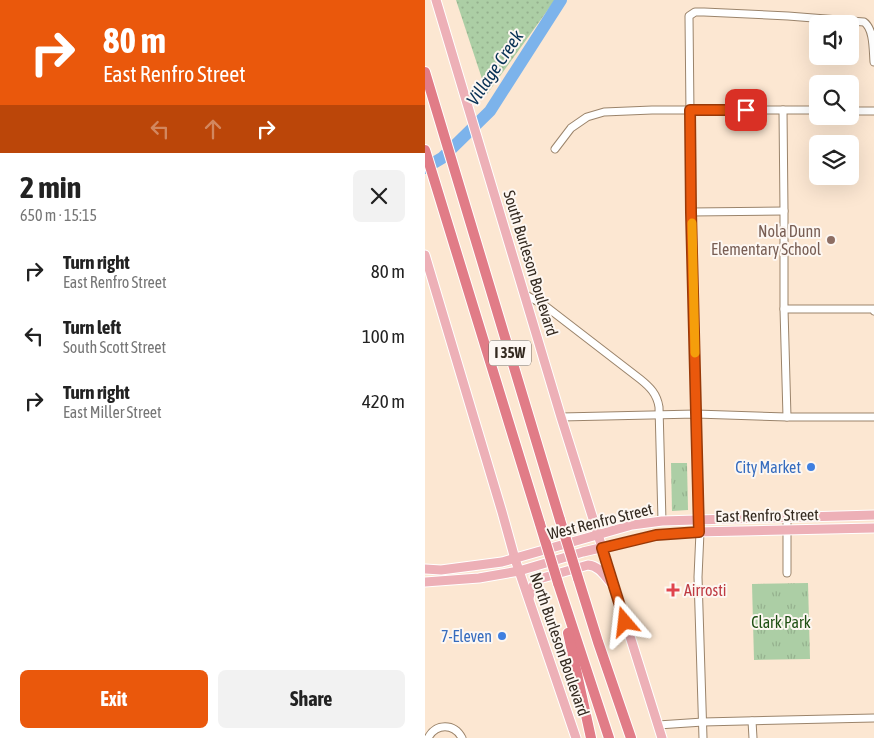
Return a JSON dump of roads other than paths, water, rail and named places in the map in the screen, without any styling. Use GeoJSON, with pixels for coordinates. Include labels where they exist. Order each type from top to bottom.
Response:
{"type":"FeatureCollection","features":[{"type":"Feature","properties":{"kind":"highway","name":"I 35W"},"geometry":{"type":"LineString","coordinates":[[425,72],[560,520],[598,642],[631,738]]}},
{"type":"Feature","properties":{"kind":"highway","name":"I 35W"},"geometry":{"type":"LineString","coordinates":[[425,150],[557,583],[609,738]]}},
{"type":"Feature","properties":{"kind":"highway"},"geometry":{"type":"LineString","coordinates":[[557,583],[591,738]]}},
{"type":"Feature","properties":{"kind":"main road","name":"South Burleson Boulevard"},"geometry":{"type":"LineString","coordinates":[[436,0],[598,535]]}},
{"type":"Feature","properties":{"kind":"main road"},"geometry":{"type":"LineString","coordinates":[[425,255],[500,503],[515,559],[490,565],[425,570]]}},
{"type":"Feature","properties":{"kind":"main road","name":"West Renfro Street"},"geometry":{"type":"LineString","coordinates":[[515,559],[632,525],[662,521],[874,515]]}},
{"type":"Feature","properties":{"kind":"main road","name":"East Renfro Street"},"geometry":{"type":"LineString","coordinates":[[602,548],[656,535],[699,532],[874,528]]}},
{"type":"Feature","properties":{"kind":"main road"},"geometry":{"type":"LineString","coordinates":[[598,535],[662,738]]}},
{"type":"Feature","properties":{"kind":"main road","name":"West Renfro Street"},"geometry":{"type":"LineString","coordinates":[[519,571],[602,548]]}},
{"type":"Feature","properties":{"kind":"main road","name":"North Burleson Boulevard"},"geometry":{"type":"LineString","coordinates":[[515,559],[576,738]]}},
{"type":"Feature","properties":{"kind":"main road"},"geometry":{"type":"LineString","coordinates":[[529,598],[534,582],[539,579],[588,565],[599,568],[615,586]]}},
{"type":"Feature","properties":{"kind":"main road"},"geometry":{"type":"LineString","coordinates":[[425,574],[434,574],[441,570]]}},
{"type":"Feature","properties":{"kind":"main road"},"geometry":{"type":"LineString","coordinates":[[425,582],[479,578],[519,571]]}},
{"type":"Feature","properties":{"kind":"street"},"geometry":{"type":"LineString","coordinates":[[703,738],[698,577],[699,520],[691,212],[689,16],[695,12],[704,12],[864,22],[873,36],[874,62]]}},
{"type":"Feature","properties":{"kind":"street"},"geometry":{"type":"LineString","coordinates":[[555,149],[571,128],[587,117],[604,112],[652,110],[809,110]]}},
{"type":"Feature","properties":{"kind":"street"},"geometry":{"type":"LineString","coordinates":[[783,110],[783,309],[787,417]]}},
{"type":"Feature","properties":{"kind":"street"},"geometry":{"type":"LineString","coordinates":[[859,111],[874,111]]}},
{"type":"Feature","properties":{"kind":"street"},"geometry":{"type":"LineString","coordinates":[[691,212],[784,211]]}},
{"type":"Feature","properties":{"kind":"street"},"geometry":{"type":"LineString","coordinates":[[524,294],[544,305],[652,389],[658,402],[659,414],[662,521]]}},
{"type":"Feature","properties":{"kind":"street"},"geometry":{"type":"LineString","coordinates":[[783,309],[874,310]]}},
{"type":"Feature","properties":{"kind":"street"},"geometry":{"type":"LineString","coordinates":[[561,417],[659,414],[874,417]]}},
{"type":"Feature","properties":{"kind":"street"},"geometry":{"type":"LineString","coordinates":[[787,518],[787,573]]}},
{"type":"Feature","properties":{"kind":"street"},"geometry":{"type":"LineString","coordinates":[[657,725],[703,722],[874,718]]}},
{"type":"Feature","properties":{"kind":"street"},"geometry":{"type":"LineString","coordinates":[[752,721],[753,738]]}},
{"type":"Feature","properties":{"kind":"street"},"geometry":{"type":"LineString","coordinates":[[425,733],[443,726],[455,729],[462,738]]}},
{"type":"Feature","properties":{"kind":"street"},"geometry":{"type":"LineString","coordinates":[[428,738],[437,728]]}},
{"type":"Feature","properties":{"kind":"waterway","name":"Village Creek"},"geometry":{"type":"LineString","coordinates":[[425,168],[442,158],[490,111],[561,0]]}},
{"type":"Feature","properties":{"kind":"place","name":"Nola Dunn Elementary School"},"geometry":{"type":"Point","coordinates":[831,240]}},
{"type":"Feature","properties":{"kind":"place","name":"City Market"},"geometry":{"type":"Point","coordinates":[811,467]}},
{"type":"Feature","properties":{"kind":"place","name":"Airrosti"},"geometry":{"type":"Point","coordinates":[673,590]}},
{"type":"Feature","properties":{"kind":"place","name":"7-Eleven"},"geometry":{"type":"Point","coordinates":[502,636]}},
{"type":"Feature","properties":{"kind":"park label","name":"Clark Park"},"geometry":{"type":"Point","coordinates":[781,622]}}]}
